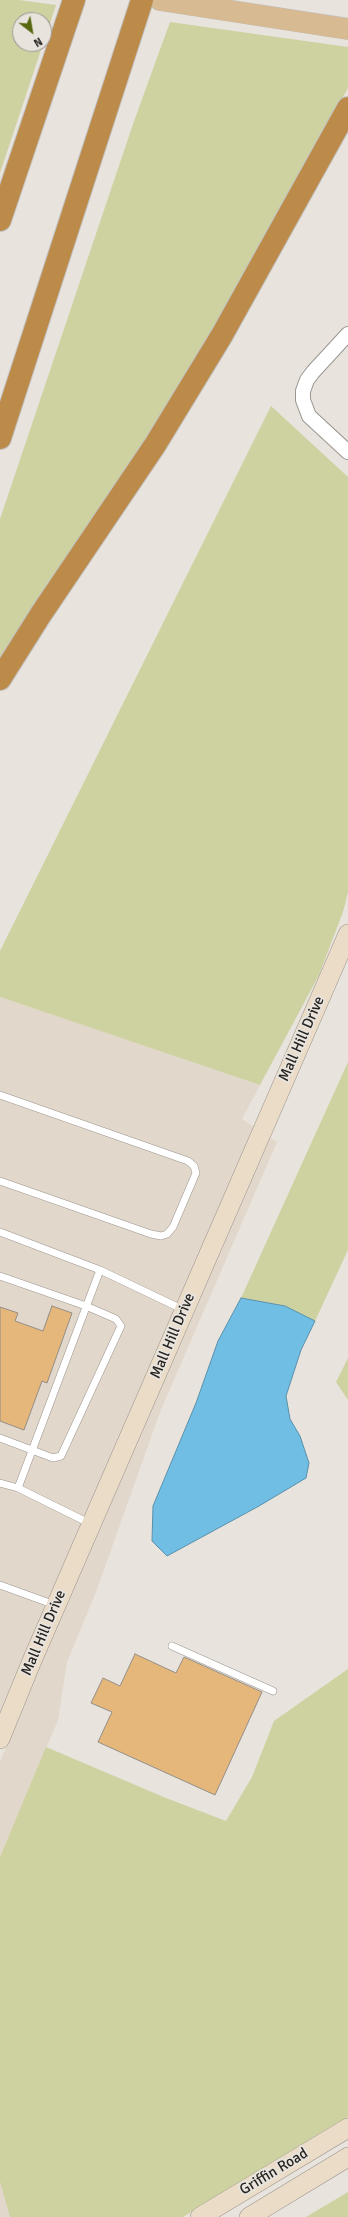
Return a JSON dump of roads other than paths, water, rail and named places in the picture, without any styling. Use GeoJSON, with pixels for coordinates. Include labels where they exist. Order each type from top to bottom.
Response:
{"type":"FeatureCollection","features":[{"type":"Feature","properties":{"kind":"highway"},"geometry":{"type":"LineString","coordinates":[[0,220],[74,0]]}},
{"type":"Feature","properties":{"kind":"highway"},"geometry":{"type":"LineString","coordinates":[[0,438],[142,0]]}},
{"type":"Feature","properties":{"kind":"highway"},"geometry":{"type":"LineString","coordinates":[[0,679],[41,614],[155,445],[203,367],[348,108]]}},
{"type":"Feature","properties":{"kind":"main road"},"geometry":{"type":"LineString","coordinates":[[160,0],[348,29]]}},
{"type":"Feature","properties":{"kind":"street"},"geometry":{"type":"LineString","coordinates":[[348,334],[312,372],[303,391],[309,416],[348,452]]}},
{"type":"Feature","properties":{"kind":"street","name":"Mall Hill Drive"},"geometry":{"type":"LineString","coordinates":[[0,1739],[91,1524],[348,934]]}},
{"type":"Feature","properties":{"kind":"street","name":"Griffin Road"},"geometry":{"type":"LineString","coordinates":[[200,2217],[348,2128]]}},
{"type":"Feature","properties":{"kind":"street","name":"Griffin Road"},"geometry":{"type":"LineString","coordinates":[[249,2217],[348,2157]]}},
{"type":"Feature","properties":{"kind":"lane"},"geometry":{"type":"LineString","coordinates":[[0,1095],[188,1161],[194,1166],[196,1173],[173,1227],[168,1234],[161,1236],[151,1234],[0,1181]]}},
{"type":"Feature","properties":{"kind":"lane"},"geometry":{"type":"LineString","coordinates":[[0,1232],[100,1270],[184,1310]]}},
{"type":"Feature","properties":{"kind":"lane"},"geometry":{"type":"LineString","coordinates":[[18,1488],[100,1270]]}},
{"type":"Feature","properties":{"kind":"lane"},"geometry":{"type":"LineString","coordinates":[[0,1276],[86,1306],[116,1319],[121,1326],[61,1456],[55,1458],[0,1438]]}},
{"type":"Feature","properties":{"kind":"lane"},"geometry":{"type":"LineString","coordinates":[[0,1483],[18,1488],[91,1524]]}},
{"type":"Feature","properties":{"kind":"lane"},"geometry":{"type":"LineString","coordinates":[[0,1585],[56,1605]]}},
{"type":"Feature","properties":{"kind":"lane"},"geometry":{"type":"LineString","coordinates":[[172,1646],[273,1690]]}},
{"type":"Feature","properties":{"kind":"water"},"geometry":{"type":"Polygon","coordinates":[[[241,1298],[285,1306],[315,1321],[301,1350],[286,1396],[290,1419],[300,1436],[309,1463],[306,1478],[259,1506],[167,1556],[152,1541],[153,1506],[196,1403],[218,1341],[241,1298]]]}}]}
